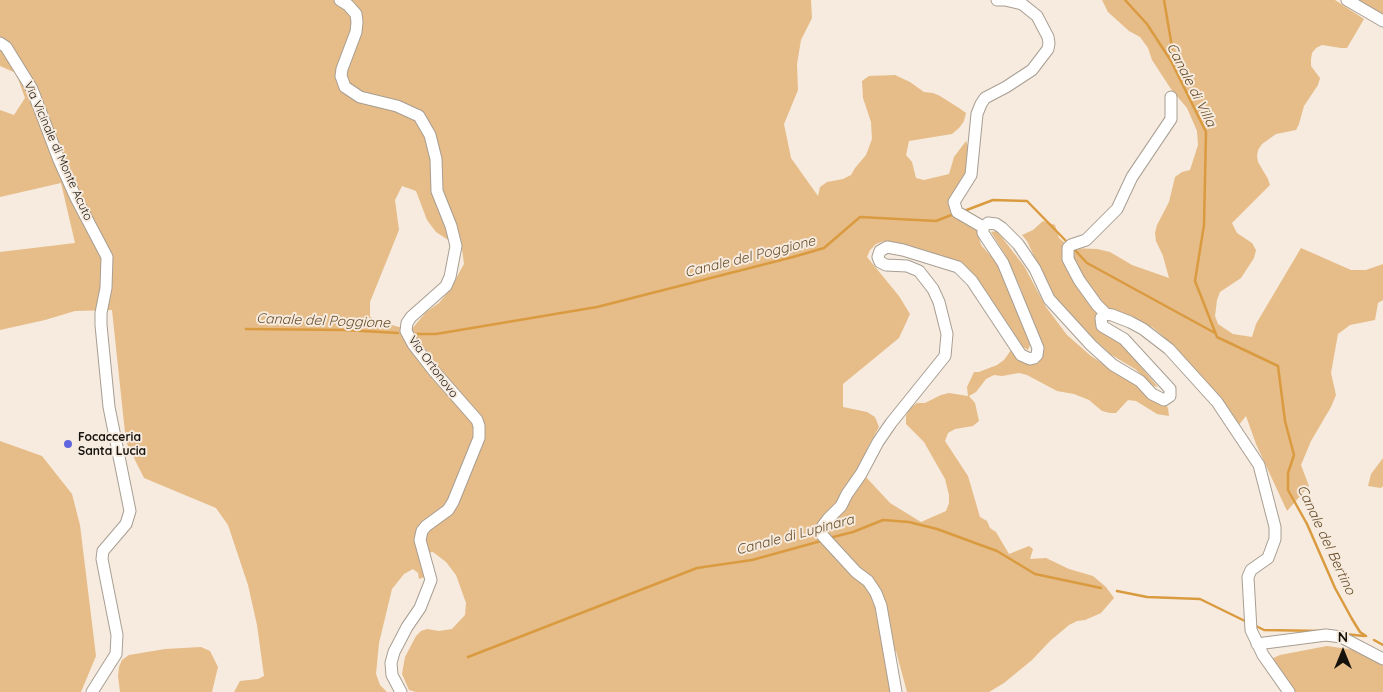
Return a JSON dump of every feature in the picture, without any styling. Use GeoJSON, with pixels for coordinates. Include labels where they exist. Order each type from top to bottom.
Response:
{"type":"FeatureCollection","features":[{"type":"Feature","properties":{"kind":"street","name":"Via Ortonovo"},"geometry":{"type":"LineString","coordinates":[[340,0],[348,5],[356,14],[357,22],[356,32],[342,69],[341,76],[344,88],[360,98],[397,106],[419,116],[430,135],[436,159],[437,191],[451,226],[456,246],[450,277],[446,286],[411,317],[407,323],[406,331],[413,344],[477,420],[479,426],[479,438],[453,502],[448,510],[422,531],[420,540],[431,580],[420,608],[407,627],[394,652],[391,663],[392,674],[401,692]]}},
{"type":"Feature","properties":{"kind":"street"},"geometry":{"type":"LineString","coordinates":[[983,227],[957,212],[954,202],[971,175],[977,114],[980,104],[986,98],[1032,70],[1044,56],[1049,43],[1048,37],[1037,16],[1022,4],[997,0]]}},
{"type":"Feature","properties":{"kind":"street"},"geometry":{"type":"LineString","coordinates":[[1347,0],[1383,21]]}},
{"type":"Feature","properties":{"kind":"street","name":"Via Vicinale di Monte Acuto"},"geometry":{"type":"LineString","coordinates":[[0,43],[6,47],[32,89],[59,160],[107,258],[106,288],[100,325],[109,408],[130,511],[126,524],[103,551],[102,559],[116,635],[116,654],[92,692]]}},
{"type":"Feature","properties":{"kind":"street"},"geometry":{"type":"LineString","coordinates":[[1170,97],[1171,119],[1132,177],[1117,209],[1086,240],[1071,245],[1068,248],[1068,259],[1079,280],[1106,314],[1143,329],[1168,349],[1217,402],[1258,465],[1275,527],[1276,539],[1268,558],[1251,570],[1248,577],[1251,630],[1257,644],[1290,692]]}},
{"type":"Feature","properties":{"kind":"street"},"geometry":{"type":"LineString","coordinates":[[983,227],[988,223],[996,224],[1018,244],[1035,269],[1049,299],[1091,345],[1113,364],[1140,381],[1159,399],[1170,396],[1170,389],[1136,351],[1124,339],[1102,326],[1101,318],[1106,314]]}},
{"type":"Feature","properties":{"kind":"street"},"geometry":{"type":"LineString","coordinates":[[896,692],[881,606],[876,594],[868,581],[856,572],[822,535],[822,528],[841,506],[891,423],[945,356],[948,334],[939,302],[933,289],[919,271],[908,266],[886,265],[880,262],[878,257],[880,251],[887,247],[903,250],[958,267],[972,280],[1021,356],[1030,359],[1034,358],[1037,354],[1038,348],[1009,276],[983,233],[983,227]]}},
{"type":"Feature","properties":{"kind":"street"},"geometry":{"type":"LineString","coordinates":[[1257,644],[1326,635],[1341,637],[1383,659]]}},
{"type":"Feature","properties":{"kind":"shaded area"},"geometry":{"type":"Polygon","coordinates":[[[0,0],[811,0],[812,18],[801,40],[797,64],[798,90],[784,124],[791,158],[818,196],[820,187],[827,182],[843,179],[851,175],[866,155],[872,139],[871,122],[863,98],[862,81],[869,76],[895,75],[910,82],[924,92],[940,96],[966,113],[964,121],[952,134],[909,141],[906,155],[912,162],[916,178],[924,180],[949,174],[954,157],[966,141],[969,166],[951,203],[976,226],[981,245],[999,265],[1030,345],[1028,350],[1023,347],[981,284],[967,269],[927,251],[884,241],[876,244],[870,250],[867,257],[899,296],[910,314],[899,338],[843,384],[843,407],[867,412],[875,417],[879,427],[868,447],[862,466],[865,476],[890,503],[921,522],[946,511],[949,495],[945,479],[924,442],[906,424],[906,416],[910,408],[917,403],[925,403],[949,393],[968,396],[967,387],[974,372],[997,365],[1004,360],[1011,350],[1034,362],[1030,315],[1006,256],[991,232],[997,231],[1024,266],[1046,307],[1067,335],[1091,356],[1166,405],[1169,416],[1157,414],[1136,401],[1128,400],[1116,413],[1110,413],[1102,411],[1089,400],[1074,394],[1057,391],[1027,375],[1019,373],[1002,376],[994,375],[986,379],[976,392],[969,396],[975,403],[979,421],[973,426],[955,429],[948,433],[945,441],[968,476],[980,517],[987,521],[990,528],[996,532],[1009,554],[1029,546],[1033,549],[1030,559],[1046,558],[1069,569],[1093,576],[1106,587],[1114,598],[1101,613],[1069,625],[1032,660],[1004,683],[989,692],[907,692],[896,651],[892,654],[890,692],[416,692],[409,690],[402,674],[405,657],[416,636],[421,631],[427,629],[439,631],[452,629],[465,615],[466,603],[456,575],[446,562],[433,552],[427,553],[425,577],[419,579],[418,573],[413,569],[404,574],[392,589],[379,643],[376,674],[380,685],[387,692],[234,692],[240,681],[258,679],[264,676],[257,625],[248,585],[228,525],[216,508],[144,478],[126,442],[112,310],[75,311],[0,330],[0,252],[75,243],[61,183],[0,197],[0,110],[14,115],[25,98],[16,73],[0,66],[0,0]],[[402,186],[395,200],[399,230],[370,302],[370,317],[411,330],[426,312],[439,303],[449,291],[464,264],[462,249],[436,232],[427,220],[416,191],[402,186]]]}},
{"type":"Feature","properties":{"kind":"shaded area"},"geometry":{"type":"Polygon","coordinates":[[[1102,0],[1335,0],[1364,19],[1347,48],[1322,45],[1316,48],[1312,53],[1311,66],[1320,78],[1318,85],[1304,106],[1296,130],[1276,134],[1262,144],[1258,150],[1258,162],[1270,185],[1232,223],[1237,233],[1252,243],[1256,250],[1254,258],[1241,278],[1220,292],[1217,300],[1215,316],[1218,324],[1233,334],[1252,337],[1256,324],[1301,248],[1351,270],[1366,270],[1383,264],[1383,300],[1378,303],[1375,320],[1350,325],[1338,334],[1331,373],[1336,395],[1311,441],[1301,465],[1309,486],[1287,511],[1256,444],[1246,416],[1238,426],[1189,364],[1152,327],[1097,315],[1158,387],[1154,386],[1135,369],[1110,354],[1070,317],[1050,291],[1027,241],[1022,235],[1033,230],[1043,221],[1055,225],[1059,238],[1071,248],[1097,249],[1110,252],[1132,265],[1169,278],[1155,233],[1169,202],[1175,177],[1182,172],[1190,170],[1198,145],[1197,131],[1187,108],[1171,89],[1152,60],[1148,48],[1140,37],[1129,31],[1108,12],[1102,0]]]}},
{"type":"Feature","properties":{"kind":"shaded area"},"geometry":{"type":"Polygon","coordinates":[[[1358,0],[1383,0],[1383,16],[1358,0]]]}},
{"type":"Feature","properties":{"kind":"shaded area"},"geometry":{"type":"Polygon","coordinates":[[[0,441],[42,456],[72,494],[80,525],[96,656],[81,692],[0,692],[0,441]]]}},
{"type":"Feature","properties":{"kind":"shaded area"},"geometry":{"type":"Polygon","coordinates":[[[1383,458],[1383,486],[1381,488],[1368,486],[1371,474],[1383,458]]]}},
{"type":"Feature","properties":{"kind":"shaded area"},"geometry":{"type":"Polygon","coordinates":[[[1327,646],[1355,650],[1383,665],[1383,692],[1294,692],[1271,659],[1280,655],[1327,646]]]}},
{"type":"Feature","properties":{"kind":"shaded area"},"geometry":{"type":"Polygon","coordinates":[[[201,647],[210,651],[218,667],[212,692],[120,692],[119,667],[122,660],[129,655],[165,649],[201,647]]]}},
{"type":"Feature","properties":{"kind":"waterway","name":"Canale del Bertino"},"geometry":{"type":"LineString","coordinates":[[1125,0],[1147,24],[1171,61],[1206,132],[1204,225],[1195,281],[1217,337],[1278,366],[1285,421],[1294,455],[1288,473],[1288,490],[1307,524],[1335,588],[1360,632],[1366,636]]}},
{"type":"Feature","properties":{"kind":"waterway","name":"Canale di Villa"},"geometry":{"type":"LineString","coordinates":[[1164,0],[1172,47],[1171,60]]}},
{"type":"Feature","properties":{"kind":"waterway","name":"Canale del Poggione"},"geometry":{"type":"LineString","coordinates":[[964,211],[993,200],[1027,201],[1069,244]]}},
{"type":"Feature","properties":{"kind":"waterway","name":"Canale del Poggione"},"geometry":{"type":"LineString","coordinates":[[416,334],[436,334],[597,307],[793,257],[824,248],[860,217],[936,221],[954,214]]}},
{"type":"Feature","properties":{"kind":"waterway","name":"Canale del Poggione"},"geometry":{"type":"LineString","coordinates":[[1073,248],[1087,263],[1215,333]]}},
{"type":"Feature","properties":{"kind":"waterway","name":"Canale del Poggione"},"geometry":{"type":"LineString","coordinates":[[246,329],[345,330],[398,333]]}},
{"type":"Feature","properties":{"kind":"waterway","name":"Canale di Lupinara"},"geometry":{"type":"LineString","coordinates":[[829,538],[853,532],[883,520],[909,522],[937,529],[997,551],[1035,574],[1101,588]]}},
{"type":"Feature","properties":{"kind":"waterway","name":"Canale di Lupinara"},"geometry":{"type":"LineString","coordinates":[[468,657],[697,568],[752,560],[821,541]]}},
{"type":"Feature","properties":{"kind":"waterway","name":"Canale di Lupinara"},"geometry":{"type":"LineString","coordinates":[[1117,591],[1147,597],[1200,599],[1247,622]]}},
{"type":"Feature","properties":{"kind":"waterway","name":"Canale di Lupinara"},"geometry":{"type":"LineString","coordinates":[[1254,625],[1264,630],[1322,631]]}},
{"type":"Feature","properties":{"kind":"waterway","name":"Canale di Lupinara"},"geometry":{"type":"LineString","coordinates":[[1345,634],[1364,636]]}},
{"type":"Feature","properties":{"kind":"waterway"},"geometry":{"type":"LineString","coordinates":[[1374,640],[1383,645]]}},
{"type":"Feature","properties":{"kind":"place","name":"Focacceria Santa Lucia"},"geometry":{"type":"Point","coordinates":[68,444]}}]}
